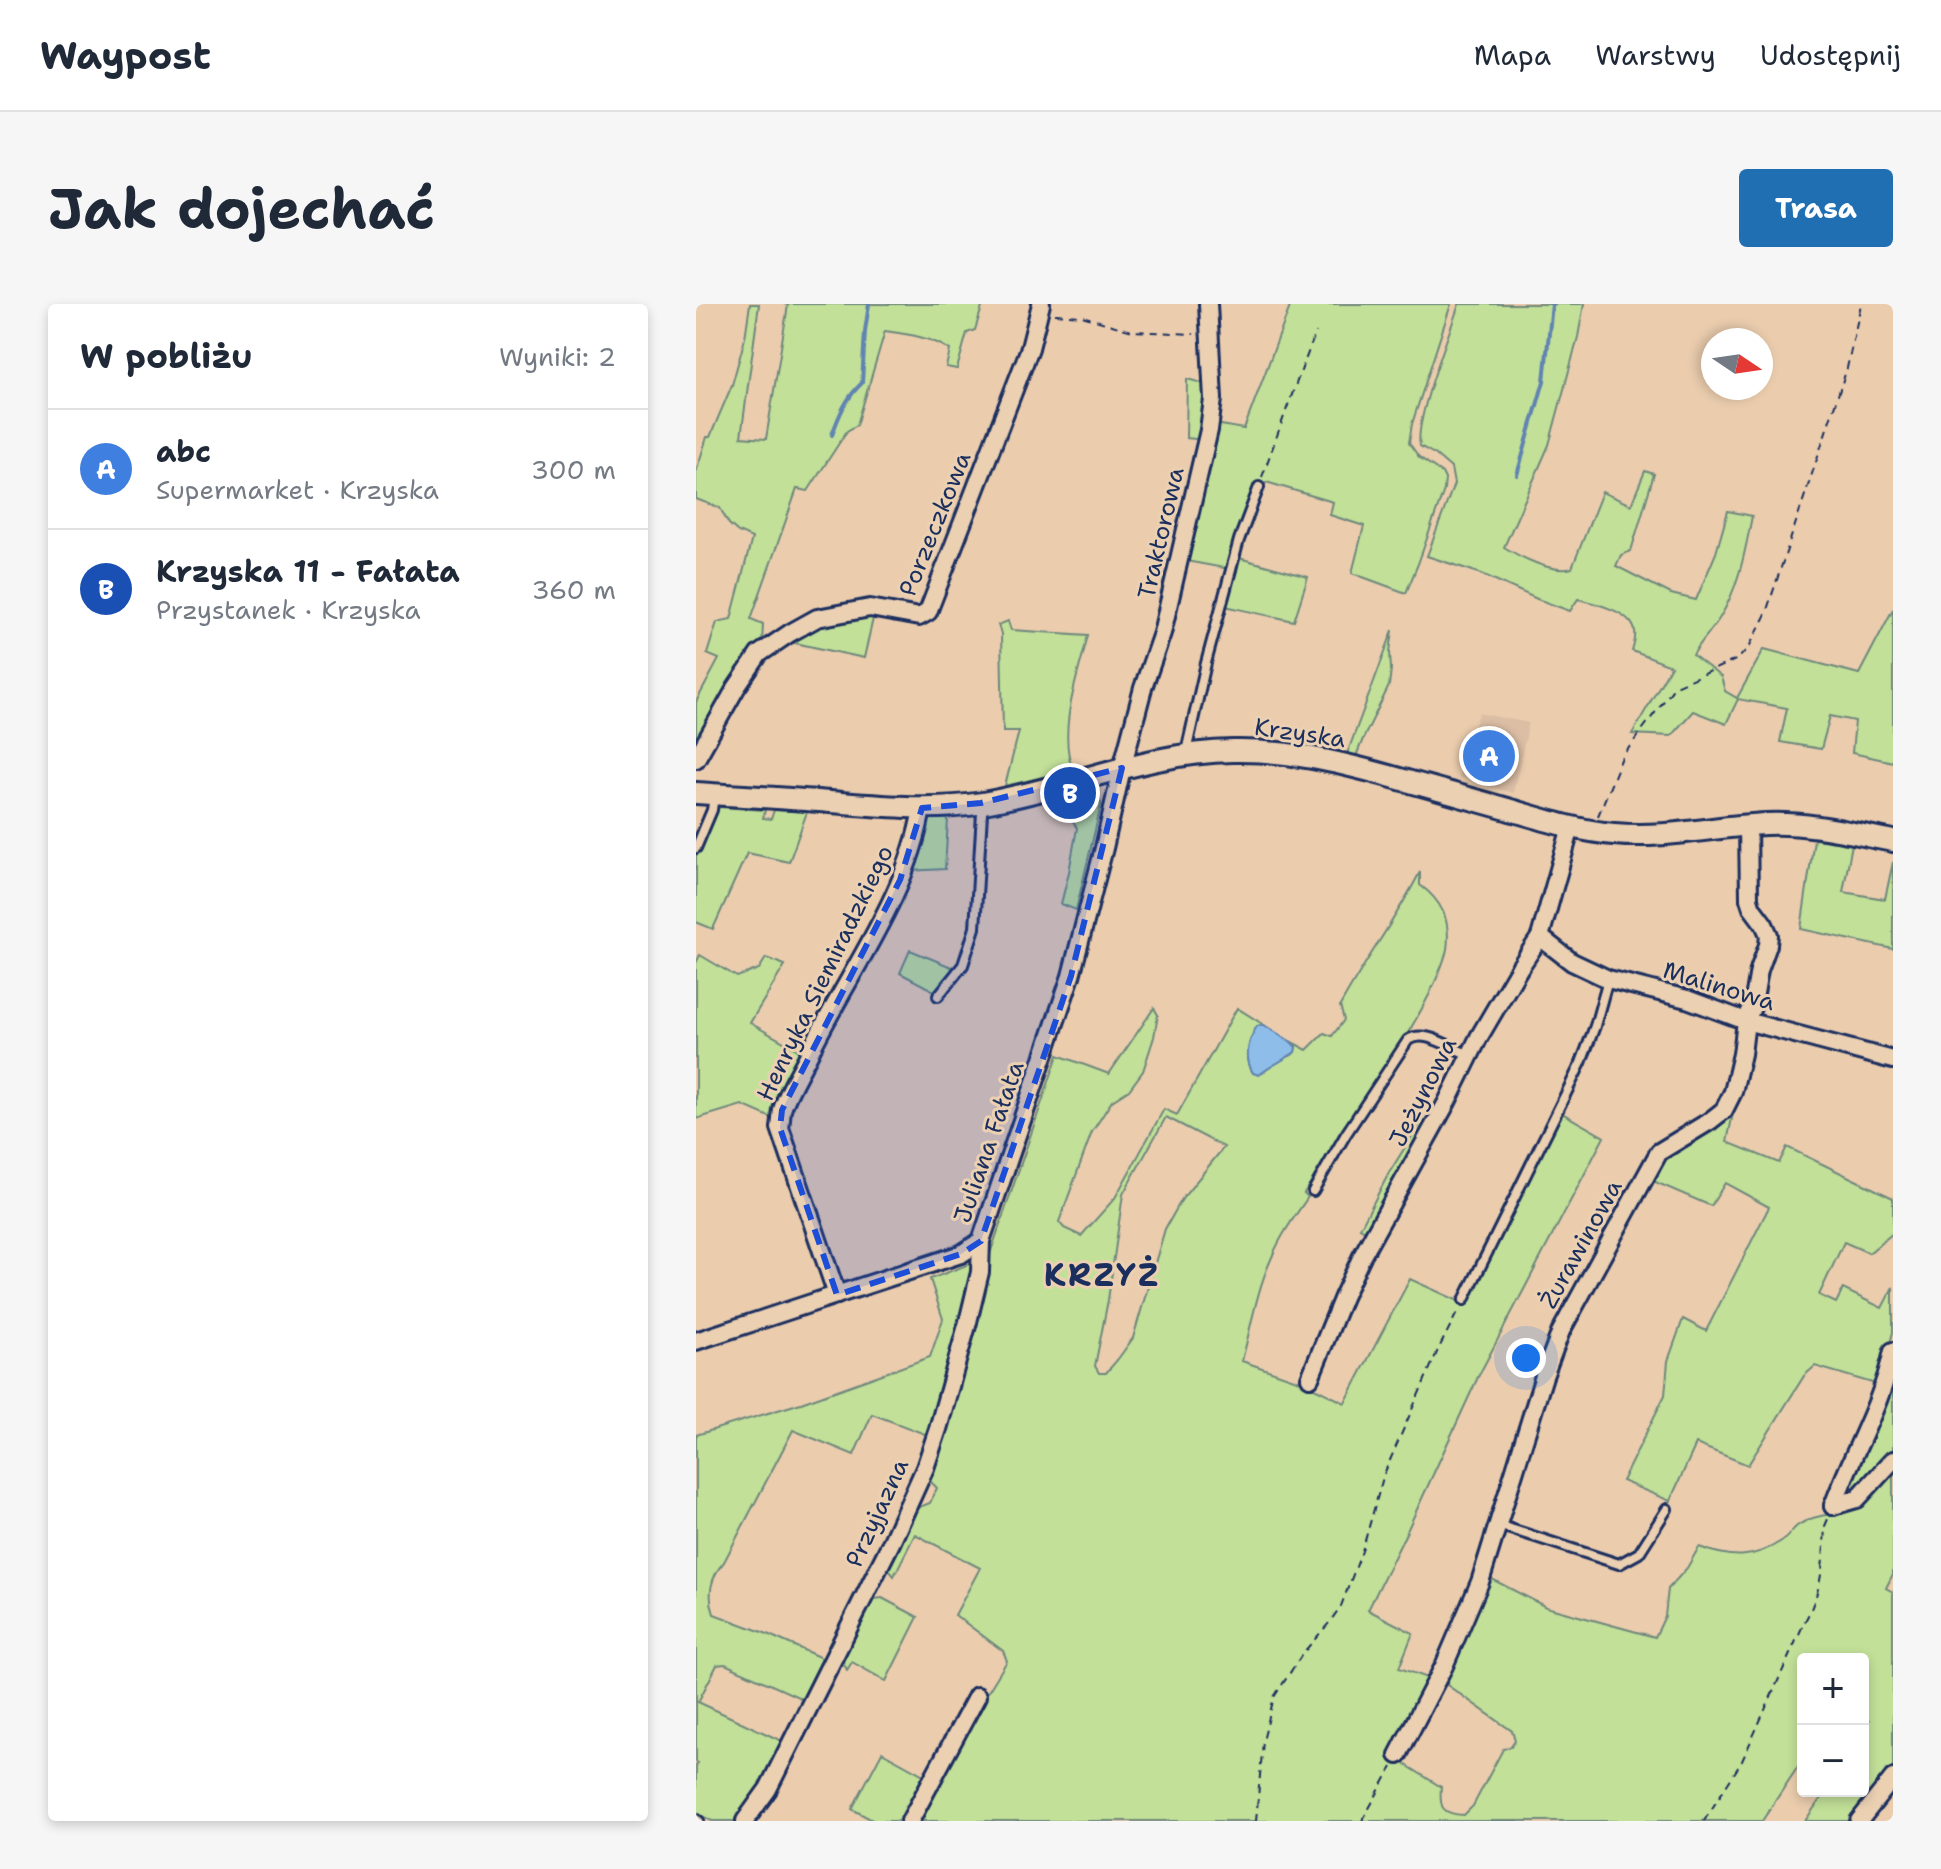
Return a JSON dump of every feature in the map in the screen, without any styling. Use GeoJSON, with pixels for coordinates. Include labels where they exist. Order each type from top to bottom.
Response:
{"type":"FeatureCollection","features":[{"type":"Feature","properties":{"kind":"street","name":"Traktorowa"},"geometry":{"type":"LineString","coordinates":[[1122,768],[1143,688],[1162,633],[1209,430],[1213,399],[1208,304]]}},
{"type":"Feature","properties":{"kind":"street","name":"Porzeczkowa"},"geometry":{"type":"LineString","coordinates":[[696,759],[759,654],[790,633],[817,618],[870,608],[919,617],[928,612],[1030,348],[1039,310]]}},
{"type":"Feature","properties":{"kind":"street","name":"Krzyska"},"geometry":{"type":"LineString","coordinates":[[705,794],[922,808],[981,803],[1031,794],[1122,768],[1185,755],[1272,752],[1346,764],[1581,829],[1614,834],[1676,833],[1777,824],[1810,826],[1893,841]]}},
{"type":"Feature","properties":{"kind":"street","name":"Juliana Fałata"},"geometry":{"type":"LineString","coordinates":[[696,1341],[961,1254],[981,1241],[1071,976],[1122,768]]}},
{"type":"Feature","properties":{"kind":"street","name":"Henryka Siemiradzkiego"},"geometry":{"type":"LineString","coordinates":[[837,1295],[780,1128],[782,1110],[900,880],[919,827],[922,808]]}},
{"type":"Feature","properties":{"kind":"street","name":"Żurawinowa"},"geometry":{"type":"LineString","coordinates":[[1398,1755],[1444,1666],[1480,1582],[1561,1331],[1659,1152],[1724,1110],[1733,1092],[1746,1021],[1753,1005],[1769,935],[1749,899],[1748,825]]}},
{"type":"Feature","properties":{"kind":"street","name":"Jeżynowa"},"geometry":{"type":"LineString","coordinates":[[1310,1378],[1362,1256],[1513,978],[1540,937],[1581,829]]}},
{"type":"Feature","properties":{"kind":"street","name":"Malinowa"},"geometry":{"type":"LineString","coordinates":[[1540,937],[1572,962],[1608,979],[1687,999],[1746,1021],[1893,1060]]}},
{"type":"Feature","properties":{"kind":"street","name":"Przyjazna"},"geometry":{"type":"LineString","coordinates":[[745,1821],[768,1789],[876,1574],[925,1468],[968,1322],[980,1272],[981,1241]]}},
{"type":"Feature","properties":{"kind":"street"},"geometry":{"type":"LineString","coordinates":[[1833,1506],[1872,1419],[1888,1376],[1893,1351]]}},
{"type":"Feature","properties":{"kind":"street"},"geometry":{"type":"LineString","coordinates":[[1833,1506],[1857,1499],[1893,1460]]}},
{"type":"Feature","properties":{"kind":"street"},"geometry":{"type":"LineString","coordinates":[[910,1821],[977,1696]]}},
{"type":"Feature","properties":{"kind":"street"},"geometry":{"type":"LineString","coordinates":[[1859,1821],[1893,1778]]}},
{"type":"Feature","properties":{"kind":"lane"},"geometry":{"type":"LineString","coordinates":[[1185,755],[1239,540],[1259,487]]}},
{"type":"Feature","properties":{"kind":"lane"},"geometry":{"type":"LineString","coordinates":[[696,848],[712,810],[705,794]]}},
{"type":"Feature","properties":{"kind":"lane"},"geometry":{"type":"LineString","coordinates":[[938,996],[963,965],[975,928],[981,803]]}},
{"type":"Feature","properties":{"kind":"lane"},"geometry":{"type":"LineString","coordinates":[[1464,1300],[1581,1063],[1608,979]]}},
{"type":"Feature","properties":{"kind":"lane"},"geometry":{"type":"LineString","coordinates":[[1313,1191],[1346,1134],[1408,1040],[1414,1035],[1423,1035],[1471,1055]]}},
{"type":"Feature","properties":{"kind":"lane"},"geometry":{"type":"LineString","coordinates":[[1497,1525],[1619,1564],[1639,1553],[1667,1509]]}},
{"type":"Feature","properties":{"kind":"path"},"geometry":{"type":"LineString","coordinates":[[1581,829],[1622,757],[1675,686],[1738,659],[1749,647],[1765,616],[1847,368],[1861,304]]}},
{"type":"Feature","properties":{"kind":"path"},"geometry":{"type":"LineString","coordinates":[[1039,310],[1082,316],[1132,331],[1210,336]]}},
{"type":"Feature","properties":{"kind":"path"},"geometry":{"type":"LineString","coordinates":[[1259,487],[1316,332]]}},
{"type":"Feature","properties":{"kind":"path"},"geometry":{"type":"LineString","coordinates":[[1256,1821],[1263,1741],[1274,1697],[1303,1653],[1341,1606],[1362,1551],[1384,1474],[1438,1350],[1464,1300]]}},
{"type":"Feature","properties":{"kind":"path"},"geometry":{"type":"LineString","coordinates":[[1704,1821],[1742,1761],[1814,1604],[1820,1584],[1825,1526],[1833,1506]]}},
{"type":"Feature","properties":{"kind":"path"},"geometry":{"type":"LineString","coordinates":[[1362,1821],[1398,1755]]}},
{"type":"Feature","properties":{"kind":"highlighted area"},"geometry":{"type":"Polygon","coordinates":[[[1122,768],[1071,976],[981,1241],[961,1254],[837,1295],[780,1128],[782,1110],[900,880],[922,808],[981,803],[1122,768]]]}},
{"type":"Feature","properties":{"kind":"shaded area"},"geometry":{"type":"Polygon","coordinates":[[[1479,713],[1529,723],[1513,793],[1458,777],[1479,713]]]}},
{"type":"Feature","properties":{"kind":"green space"},"geometry":{"type":"Polygon","coordinates":[[[750,304],[759,304],[741,437],[766,439],[788,305],[784,304],[983,304],[975,330],[967,333],[957,369],[946,367],[950,350],[943,346],[919,337],[885,331],[857,425],[847,431],[808,491],[797,489],[751,619],[763,624],[762,645],[699,738],[696,736],[696,702],[719,659],[707,654],[717,622],[731,619],[752,538],[729,524],[720,508],[696,499],[696,472],[707,437],[710,437],[732,385],[745,338],[750,304]]]}},
{"type":"Feature","properties":{"kind":"green space"},"geometry":{"type":"Polygon","coordinates":[[[1291,304],[1451,304],[1412,424],[1409,443],[1419,457],[1442,473],[1444,490],[1406,593],[1352,573],[1364,526],[1330,515],[1333,502],[1266,482],[1239,558],[1308,577],[1294,621],[1225,606],[1235,570],[1186,561],[1215,424],[1244,429],[1291,304]]]}},
{"type":"Feature","properties":{"kind":"green space"},"geometry":{"type":"Polygon","coordinates":[[[1459,304],[1584,304],[1549,445],[1504,547],[1546,567],[1572,568],[1602,492],[1631,505],[1645,471],[1654,474],[1631,551],[1621,555],[1616,566],[1671,594],[1696,600],[1716,553],[1728,511],[1752,516],[1732,594],[1719,619],[1693,655],[1721,677],[1725,691],[1737,698],[1764,649],[1859,674],[1893,609],[1893,762],[1852,753],[1855,721],[1830,716],[1821,749],[1780,742],[1787,708],[1738,699],[1726,724],[1693,711],[1671,736],[1632,734],[1671,666],[1632,651],[1635,631],[1627,618],[1611,609],[1578,599],[1570,611],[1482,574],[1427,556],[1454,484],[1451,468],[1420,446],[1422,417],[1459,304]]]}},
{"type":"Feature","properties":{"kind":"green space"},"geometry":{"type":"Polygon","coordinates":[[[1187,379],[1206,384],[1203,437],[1196,439],[1186,438],[1187,379]]]}},
{"type":"Feature","properties":{"kind":"green space"},"geometry":{"type":"Polygon","coordinates":[[[874,614],[864,658],[786,641],[817,624],[874,614]]]}},
{"type":"Feature","properties":{"kind":"green space"},"geometry":{"type":"Polygon","coordinates":[[[1008,621],[1011,630],[1088,635],[1068,721],[1067,738],[1073,770],[1005,786],[1019,731],[1003,731],[1001,634],[998,625],[1008,621]]]}},
{"type":"Feature","properties":{"kind":"green space"},"geometry":{"type":"Polygon","coordinates":[[[1393,630],[1389,686],[1356,756],[1347,754],[1393,630]]]}},
{"type":"Feature","properties":{"kind":"green space"},"geometry":{"type":"Polygon","coordinates":[[[1090,790],[1098,795],[1101,805],[1076,910],[1061,904],[1077,828],[1065,811],[1050,801],[1090,790]]]}},
{"type":"Feature","properties":{"kind":"green space"},"geometry":{"type":"Polygon","coordinates":[[[718,807],[765,810],[763,818],[771,819],[774,810],[807,812],[789,862],[747,853],[713,929],[696,922],[696,856],[718,807]]]}},
{"type":"Feature","properties":{"kind":"green space"},"geometry":{"type":"Polygon","coordinates":[[[926,819],[948,819],[945,869],[907,871],[926,819]]]}},
{"type":"Feature","properties":{"kind":"green space"},"geometry":{"type":"Polygon","coordinates":[[[1814,839],[1852,844],[1843,892],[1885,899],[1893,862],[1893,949],[1801,929],[1814,839]]]}},
{"type":"Feature","properties":{"kind":"green space"},"geometry":{"type":"Polygon","coordinates":[[[1420,872],[1420,885],[1434,898],[1446,920],[1448,939],[1444,960],[1429,995],[1392,1059],[1304,1193],[1308,1197],[1288,1226],[1267,1269],[1242,1361],[1300,1381],[1345,1403],[1410,1279],[1465,1304],[1560,1112],[1604,1137],[1478,1377],[1368,1610],[1413,1633],[1399,1668],[1431,1679],[1392,1756],[1441,1787],[1442,1805],[1447,1811],[1464,1815],[1473,1806],[1503,1749],[1510,1747],[1515,1740],[1512,1731],[1447,1685],[1449,1671],[1486,1576],[1546,1607],[1655,1637],[1665,1616],[1668,1589],[1687,1568],[1699,1547],[1722,1554],[1752,1554],[1772,1547],[1805,1521],[1833,1514],[1874,1426],[1893,1373],[1893,1574],[1886,1588],[1893,1592],[1893,1772],[1856,1821],[1805,1821],[1822,1797],[1869,1797],[1869,1653],[1797,1653],[1797,1768],[1762,1821],[917,1821],[967,1726],[1007,1661],[1003,1651],[955,1615],[980,1568],[915,1534],[894,1576],[889,1570],[891,1557],[914,1509],[930,1503],[937,1488],[929,1475],[986,1253],[990,1254],[1058,1055],[1109,1074],[1154,1008],[1158,1015],[1143,1071],[1129,1090],[1112,1101],[1092,1132],[1059,1222],[1081,1236],[1115,1198],[1164,1109],[1177,1115],[1237,1008],[1264,1025],[1257,1026],[1248,1050],[1250,1067],[1253,1073],[1259,1075],[1295,1052],[1296,1047],[1290,1041],[1307,1050],[1324,1033],[1332,1036],[1344,1020],[1340,1006],[1420,872]],[[1166,1117],[1123,1194],[1095,1366],[1099,1373],[1106,1373],[1133,1338],[1165,1229],[1182,1199],[1224,1147],[1166,1117]]]}},
{"type":"Feature","properties":{"kind":"green space"},"geometry":{"type":"Polygon","coordinates":[[[910,950],[954,968],[936,992],[900,973],[910,950]]]}},
{"type":"Feature","properties":{"kind":"green space"},"geometry":{"type":"Polygon","coordinates":[[[700,955],[737,977],[759,969],[766,958],[785,965],[750,1023],[805,1054],[774,1119],[742,1105],[696,1119],[696,963],[700,955]]]}},
{"type":"Feature","properties":{"kind":"green space"},"geometry":{"type":"Polygon","coordinates":[[[1736,1099],[1727,1142],[1779,1163],[1787,1147],[1893,1198],[1893,1233],[1869,1253],[1844,1242],[1819,1295],[1836,1303],[1843,1289],[1882,1308],[1893,1287],[1893,1332],[1879,1385],[1815,1366],[1804,1376],[1748,1465],[1696,1444],[1670,1501],[1622,1481],[1665,1395],[1668,1361],[1683,1319],[1706,1331],[1769,1207],[1725,1183],[1711,1206],[1653,1181],[1666,1156],[1736,1099]]]}},
{"type":"Feature","properties":{"kind":"green space"},"geometry":{"type":"Polygon","coordinates":[[[1422,1120],[1430,1125],[1369,1233],[1360,1228],[1422,1120]]]}},
{"type":"Feature","properties":{"kind":"green space"},"geometry":{"type":"Polygon","coordinates":[[[972,1263],[974,1271],[930,1436],[872,1414],[854,1455],[793,1430],[716,1573],[711,1593],[714,1614],[828,1661],[807,1701],[725,1664],[717,1665],[698,1702],[786,1743],[739,1821],[712,1821],[696,1813],[696,1435],[801,1403],[930,1357],[943,1319],[930,1279],[972,1263]]]}},
{"type":"Feature","properties":{"kind":"green space"},"geometry":{"type":"Polygon","coordinates":[[[882,1598],[918,1617],[886,1681],[852,1662],[847,1670],[842,1651],[866,1604],[882,1598]]]}},
{"type":"Feature","properties":{"kind":"green space"},"geometry":{"type":"Polygon","coordinates":[[[882,1752],[927,1777],[903,1821],[874,1821],[852,1809],[882,1752]]]}},
{"type":"Feature","properties":{"kind":"water"},"geometry":{"type":"Polygon","coordinates":[[[1264,1025],[1296,1047],[1295,1052],[1259,1075],[1253,1073],[1250,1067],[1248,1050],[1257,1026],[1264,1025]]]}},
{"type":"Feature","properties":{"kind":"waterway"},"geometry":{"type":"LineString","coordinates":[[832,435],[844,407],[862,383],[869,304]]}},
{"type":"Feature","properties":{"kind":"waterway"},"geometry":{"type":"LineString","coordinates":[[1517,475],[1544,381],[1552,304]]}},
{"type":"Feature","properties":{"kind":"place","name":"abc"},"geometry":{"type":"Point","coordinates":[1489,756]}},
{"type":"Feature","properties":{"kind":"place","name":"Krzyska 11 - Fałata"},"geometry":{"type":"Point","coordinates":[1070,793]}},
{"type":"Feature","properties":{"kind":"district","name":"KRZYŻ"},"geometry":{"type":"Point","coordinates":[1102,1274]}}]}
